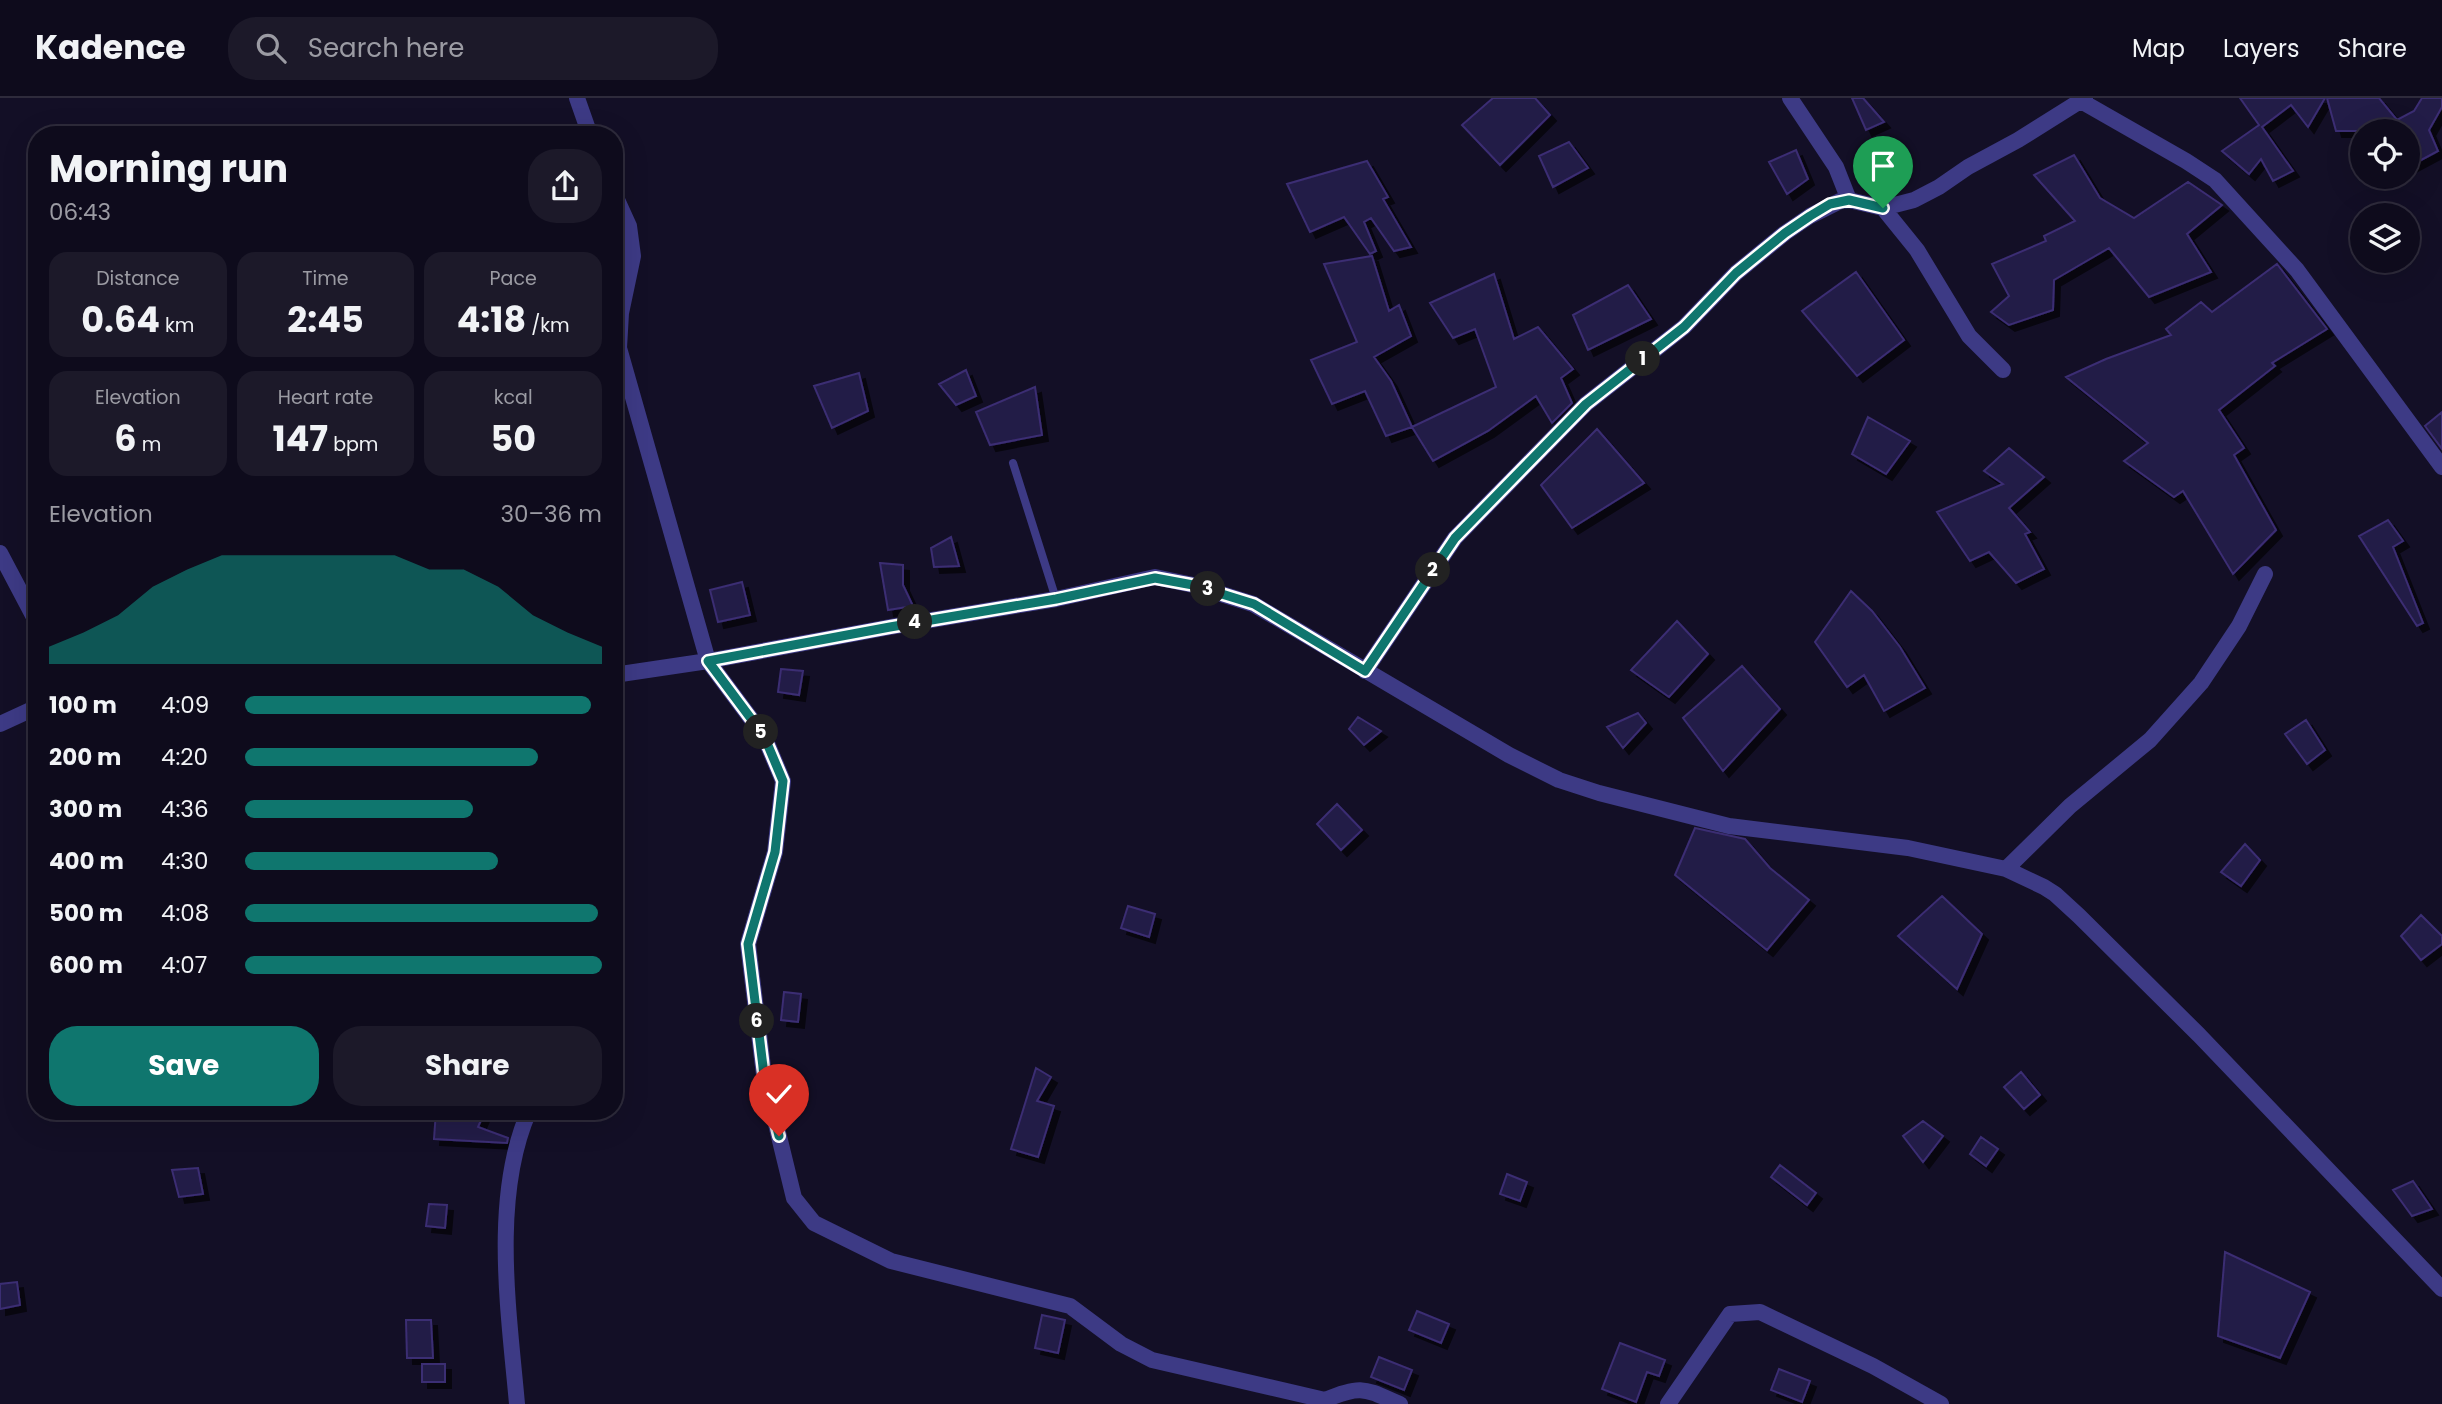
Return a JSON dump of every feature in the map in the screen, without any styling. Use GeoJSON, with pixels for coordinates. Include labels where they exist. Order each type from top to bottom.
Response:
{"type":"FeatureCollection","features":[{"type":"Feature","properties":{"kind":"street"},"geometry":{"type":"LineString","coordinates":[[577,98],[587,126]]}},
{"type":"Feature","properties":{"kind":"street"},"geometry":{"type":"LineString","coordinates":[[1790,98],[1836,167],[1849,200]]}},
{"type":"Feature","properties":{"kind":"street"},"geometry":{"type":"LineString","coordinates":[[1365,671],[1455,538],[1586,404],[1684,327],[1736,273],[1785,233],[1830,204],[1849,200],[1883,208],[1914,200],[2083,99],[2215,180],[2297,270],[2442,467]]}},
{"type":"Feature","properties":{"kind":"street"},"geometry":{"type":"LineString","coordinates":[[1883,208],[1917,250],[1969,336],[2004,370]]}},
{"type":"Feature","properties":{"kind":"street"},"geometry":{"type":"LineString","coordinates":[[623,212],[629,226],[633,256],[623,304]]}},
{"type":"Feature","properties":{"kind":"street"},"geometry":{"type":"LineString","coordinates":[[623,362],[708,661],[764,736],[783,781],[775,852],[748,944],[764,1075],[794,1198],[814,1223],[891,1261],[1070,1306],[1121,1344],[1152,1360],[1325,1399],[1349,1390],[1364,1389],[1400,1404]]}},
{"type":"Feature","properties":{"kind":"street"},"geometry":{"type":"LineString","coordinates":[[0,553],[28,606]]}},
{"type":"Feature","properties":{"kind":"street"},"geometry":{"type":"LineString","coordinates":[[2006,869],[2070,806],[2150,740],[2201,683],[2239,626],[2265,574]]}},
{"type":"Feature","properties":{"kind":"street"},"geometry":{"type":"LineString","coordinates":[[623,674],[1056,599],[1155,578],[1193,585],[1254,604],[1509,755],[1559,780],[1729,826],[1908,848],[2006,869],[2033,880],[2055,894],[2079,916],[2199,1034],[2442,1289]]}},
{"type":"Feature","properties":{"kind":"street"},"geometry":{"type":"LineString","coordinates":[[0,724],[28,710]]}},
{"type":"Feature","properties":{"kind":"street"},"geometry":{"type":"LineString","coordinates":[[517,1404],[508,1298],[507,1191],[525,1120]]}},
{"type":"Feature","properties":{"kind":"street"},"geometry":{"type":"LineString","coordinates":[[1668,1404],[1730,1314],[1760,1312],[1873,1366],[1941,1404]]}},
{"type":"Feature","properties":{"kind":"lane"},"geometry":{"type":"LineString","coordinates":[[1013,463],[1056,599]]}},
{"type":"Feature","properties":{"kind":"building"},"geometry":{"type":"Polygon","coordinates":[[[1493,98],[1535,98],[1550,115],[1500,165],[1462,125],[1493,98]]]}},
{"type":"Feature","properties":{"kind":"building"},"geometry":{"type":"Polygon","coordinates":[[[1852,98],[1863,98],[1884,122],[1866,130],[1852,98]]]}},
{"type":"Feature","properties":{"kind":"building"},"geometry":{"type":"Polygon","coordinates":[[[2240,98],[2325,98],[2308,127],[2291,105],[2262,127],[2293,171],[2273,181],[2261,159],[2249,174],[2222,151],[2259,125],[2240,98]]]}},
{"type":"Feature","properties":{"kind":"building"},"geometry":{"type":"Polygon","coordinates":[[[2327,98],[2379,98],[2396,119],[2350,119],[2350,131],[2336,131],[2327,98]]]}},
{"type":"Feature","properties":{"kind":"building"},"geometry":{"type":"Polygon","coordinates":[[[2422,98],[2442,98],[2442,107],[2429,130],[2438,151],[2420,161],[2420,119],[2399,119],[2414,111],[2422,98]]]}},
{"type":"Feature","properties":{"kind":"building"},"geometry":{"type":"Polygon","coordinates":[[[1569,142],[1588,168],[1553,187],[1539,156],[1569,142]]]}},
{"type":"Feature","properties":{"kind":"building"},"geometry":{"type":"Polygon","coordinates":[[[1796,150],[1808,179],[1787,194],[1769,162],[1796,150]]]}},
{"type":"Feature","properties":{"kind":"building"},"geometry":{"type":"Polygon","coordinates":[[[2074,155],[2100,198],[2134,218],[2188,182],[2222,205],[2187,234],[2211,272],[2149,297],[2109,248],[2054,280],[2053,310],[2009,325],[1991,312],[2009,296],[1992,264],[2046,241],[2044,236],[2075,221],[2034,175],[2074,155]]]}},
{"type":"Feature","properties":{"kind":"building"},"geometry":{"type":"Polygon","coordinates":[[[1367,161],[1388,197],[1383,199],[1411,247],[1394,251],[1371,218],[1364,222],[1376,251],[1370,254],[1344,217],[1310,232],[1287,184],[1367,161]]]}},
{"type":"Feature","properties":{"kind":"building"},"geometry":{"type":"Polygon","coordinates":[[[1372,256],[1389,311],[1399,305],[1411,336],[1374,357],[1391,381],[1412,427],[1386,436],[1365,391],[1332,404],[1311,360],[1357,342],[1324,264],[1372,256]]]}},
{"type":"Feature","properties":{"kind":"building"},"geometry":{"type":"Polygon","coordinates":[[[2277,264],[2327,329],[2272,363],[2275,366],[2219,410],[2244,448],[2234,455],[2276,530],[2233,574],[2183,491],[2174,497],[2124,461],[2148,443],[2066,377],[2171,335],[2166,329],[2201,302],[2212,312],[2277,264]]]}},
{"type":"Feature","properties":{"kind":"building"},"geometry":{"type":"Polygon","coordinates":[[[1856,272],[1904,340],[1857,376],[1802,311],[1856,272]]]}},
{"type":"Feature","properties":{"kind":"building"},"geometry":{"type":"Polygon","coordinates":[[[1494,274],[1514,339],[1538,327],[1573,369],[1561,378],[1572,403],[1552,423],[1536,396],[1488,431],[1433,461],[1412,427],[1496,387],[1475,329],[1453,338],[1430,303],[1494,274]]]}},
{"type":"Feature","properties":{"kind":"building"},"geometry":{"type":"Polygon","coordinates":[[[1628,285],[1651,319],[1588,350],[1573,315],[1628,285]]]}},
{"type":"Feature","properties":{"kind":"building"},"geometry":{"type":"Polygon","coordinates":[[[966,370],[976,396],[956,405],[939,384],[966,370]]]}},
{"type":"Feature","properties":{"kind":"building"},"geometry":{"type":"Polygon","coordinates":[[[859,373],[868,411],[832,428],[814,386],[859,373]]]}},
{"type":"Feature","properties":{"kind":"building"},"geometry":{"type":"Polygon","coordinates":[[[1035,387],[1042,435],[990,445],[976,412],[1035,387]]]}},
{"type":"Feature","properties":{"kind":"building"},"geometry":{"type":"Polygon","coordinates":[[[2442,412],[2442,449],[2425,426],[2442,412]]]}},
{"type":"Feature","properties":{"kind":"building"},"geometry":{"type":"Polygon","coordinates":[[[1868,417],[1910,441],[1886,474],[1852,454],[1868,417]]]}},
{"type":"Feature","properties":{"kind":"building"},"geometry":{"type":"Polygon","coordinates":[[[1597,429],[1644,483],[1572,528],[1541,485],[1597,429]]]}},
{"type":"Feature","properties":{"kind":"building"},"geometry":{"type":"Polygon","coordinates":[[[2009,448],[2044,477],[2009,508],[2030,532],[2025,534],[2044,569],[2016,583],[1989,552],[1970,561],[1937,512],[2003,484],[1984,471],[2009,448]]]}},
{"type":"Feature","properties":{"kind":"building"},"geometry":{"type":"Polygon","coordinates":[[[2388,520],[2403,541],[2393,547],[2423,623],[2417,626],[2359,536],[2388,520]]]}},
{"type":"Feature","properties":{"kind":"building"},"geometry":{"type":"Polygon","coordinates":[[[951,537],[959,566],[934,567],[931,548],[951,537]]]}},
{"type":"Feature","properties":{"kind":"building"},"geometry":{"type":"Polygon","coordinates":[[[880,563],[903,565],[903,585],[913,606],[888,610],[880,563]]]}},
{"type":"Feature","properties":{"kind":"building"},"geometry":{"type":"Polygon","coordinates":[[[742,582],[750,615],[718,622],[710,590],[742,582]]]}},
{"type":"Feature","properties":{"kind":"building"},"geometry":{"type":"Polygon","coordinates":[[[1851,591],[1872,611],[1900,647],[1925,688],[1884,711],[1864,675],[1847,687],[1815,642],[1851,591]]]}},
{"type":"Feature","properties":{"kind":"building"},"geometry":{"type":"Polygon","coordinates":[[[1677,621],[1708,654],[1669,697],[1631,670],[1677,621]]]}},
{"type":"Feature","properties":{"kind":"building"},"geometry":{"type":"Polygon","coordinates":[[[1742,666],[1780,709],[1723,771],[1683,718],[1742,666]]]}},
{"type":"Feature","properties":{"kind":"building"},"geometry":{"type":"Polygon","coordinates":[[[781,669],[803,671],[799,695],[778,692],[781,669]]]}},
{"type":"Feature","properties":{"kind":"building"},"geometry":{"type":"Polygon","coordinates":[[[1638,713],[1646,723],[1623,748],[1607,727],[1638,713]]]}},
{"type":"Feature","properties":{"kind":"building"},"geometry":{"type":"Polygon","coordinates":[[[1358,717],[1381,731],[1364,745],[1349,729],[1358,717]]]}},
{"type":"Feature","properties":{"kind":"building"},"geometry":{"type":"Polygon","coordinates":[[[2306,720],[2325,750],[2307,764],[2285,734],[2306,720]]]}},
{"type":"Feature","properties":{"kind":"building"},"geometry":{"type":"Polygon","coordinates":[[[1337,804],[1362,830],[1341,850],[1317,824],[1337,804]]]}},
{"type":"Feature","properties":{"kind":"building"},"geometry":{"type":"Polygon","coordinates":[[[1695,828],[1745,839],[1770,868],[1809,900],[1767,950],[1675,875],[1695,828]]]}},
{"type":"Feature","properties":{"kind":"building"},"geometry":{"type":"Polygon","coordinates":[[[2245,844],[2260,860],[2241,886],[2221,872],[2245,844]]]}},
{"type":"Feature","properties":{"kind":"building"},"geometry":{"type":"Polygon","coordinates":[[[1942,896],[1982,934],[1957,989],[1898,936],[1942,896]]]}},
{"type":"Feature","properties":{"kind":"building"},"geometry":{"type":"Polygon","coordinates":[[[1128,906],[1155,914],[1149,937],[1121,928],[1128,906]]]}},
{"type":"Feature","properties":{"kind":"building"},"geometry":{"type":"Polygon","coordinates":[[[2421,915],[2442,936],[2442,944],[2421,960],[2401,936],[2421,915]]]}},
{"type":"Feature","properties":{"kind":"building"},"geometry":{"type":"Polygon","coordinates":[[[784,992],[801,994],[798,1022],[781,1020],[784,992]]]}},
{"type":"Feature","properties":{"kind":"building"},"geometry":{"type":"Polygon","coordinates":[[[1036,1068],[1051,1077],[1037,1101],[1054,1106],[1038,1157],[1011,1149],[1036,1068]]]}},
{"type":"Feature","properties":{"kind":"building"},"geometry":{"type":"Polygon","coordinates":[[[2021,1072],[2040,1095],[2024,1109],[2004,1087],[2021,1072]]]}},
{"type":"Feature","properties":{"kind":"building"},"geometry":{"type":"Polygon","coordinates":[[[435,1120],[481,1120],[478,1127],[508,1138],[507,1143],[434,1139],[435,1120]]]}},
{"type":"Feature","properties":{"kind":"building"},"geometry":{"type":"Polygon","coordinates":[[[1923,1121],[1943,1136],[1923,1162],[1903,1136],[1923,1121]]]}},
{"type":"Feature","properties":{"kind":"building"},"geometry":{"type":"Polygon","coordinates":[[[1981,1137],[1998,1149],[1986,1166],[1970,1154],[1981,1137]]]}},
{"type":"Feature","properties":{"kind":"building"},"geometry":{"type":"Polygon","coordinates":[[[1780,1165],[1816,1193],[1807,1205],[1771,1177],[1780,1165]]]}},
{"type":"Feature","properties":{"kind":"building"},"geometry":{"type":"Polygon","coordinates":[[[198,1168],[203,1194],[179,1197],[172,1170],[198,1168]]]}},
{"type":"Feature","properties":{"kind":"building"},"geometry":{"type":"Polygon","coordinates":[[[1507,1174],[1527,1182],[1520,1201],[1500,1194],[1507,1174]]]}},
{"type":"Feature","properties":{"kind":"building"},"geometry":{"type":"Polygon","coordinates":[[[2413,1181],[2432,1209],[2412,1216],[2393,1190],[2413,1181]]]}},
{"type":"Feature","properties":{"kind":"building"},"geometry":{"type":"Polygon","coordinates":[[[429,1204],[447,1205],[445,1228],[426,1226],[429,1204]]]}},
{"type":"Feature","properties":{"kind":"building"},"geometry":{"type":"Polygon","coordinates":[[[2225,1252],[2310,1292],[2280,1358],[2218,1336],[2225,1252]]]}},
{"type":"Feature","properties":{"kind":"building"},"geometry":{"type":"Polygon","coordinates":[[[17,1282],[20,1305],[0,1309],[0,1284],[17,1282]]]}},
{"type":"Feature","properties":{"kind":"building"},"geometry":{"type":"Polygon","coordinates":[[[1417,1311],[1449,1324],[1441,1343],[1409,1330],[1417,1311]]]}},
{"type":"Feature","properties":{"kind":"building"},"geometry":{"type":"Polygon","coordinates":[[[1042,1315],[1065,1320],[1058,1353],[1035,1348],[1042,1315]]]}},
{"type":"Feature","properties":{"kind":"building"},"geometry":{"type":"Polygon","coordinates":[[[406,1320],[431,1320],[433,1358],[407,1358],[406,1320]]]}},
{"type":"Feature","properties":{"kind":"building"},"geometry":{"type":"Polygon","coordinates":[[[1620,1343],[1665,1360],[1659,1376],[1647,1372],[1636,1402],[1602,1389],[1620,1343]]]}},
{"type":"Feature","properties":{"kind":"building"},"geometry":{"type":"Polygon","coordinates":[[[1379,1357],[1412,1370],[1404,1390],[1371,1377],[1379,1357]]]}},
{"type":"Feature","properties":{"kind":"building"},"geometry":{"type":"Polygon","coordinates":[[[422,1364],[445,1364],[445,1382],[422,1382],[422,1364]]]}},
{"type":"Feature","properties":{"kind":"building"},"geometry":{"type":"Polygon","coordinates":[[[1779,1369],[1810,1381],[1802,1402],[1771,1390],[1779,1369]]]}},
{"type":"Feature","properties":{"kind":"route"},"geometry":{"type":"LineString","coordinates":[[779,1136],[764,1075],[748,944],[775,852],[783,781],[764,736],[708,661],[1056,599],[1155,578],[1193,585],[1254,604],[1365,671],[1455,538],[1586,404],[1684,327],[1736,273],[1810,216],[1830,204],[1849,200],[1883,208]]}}]}
